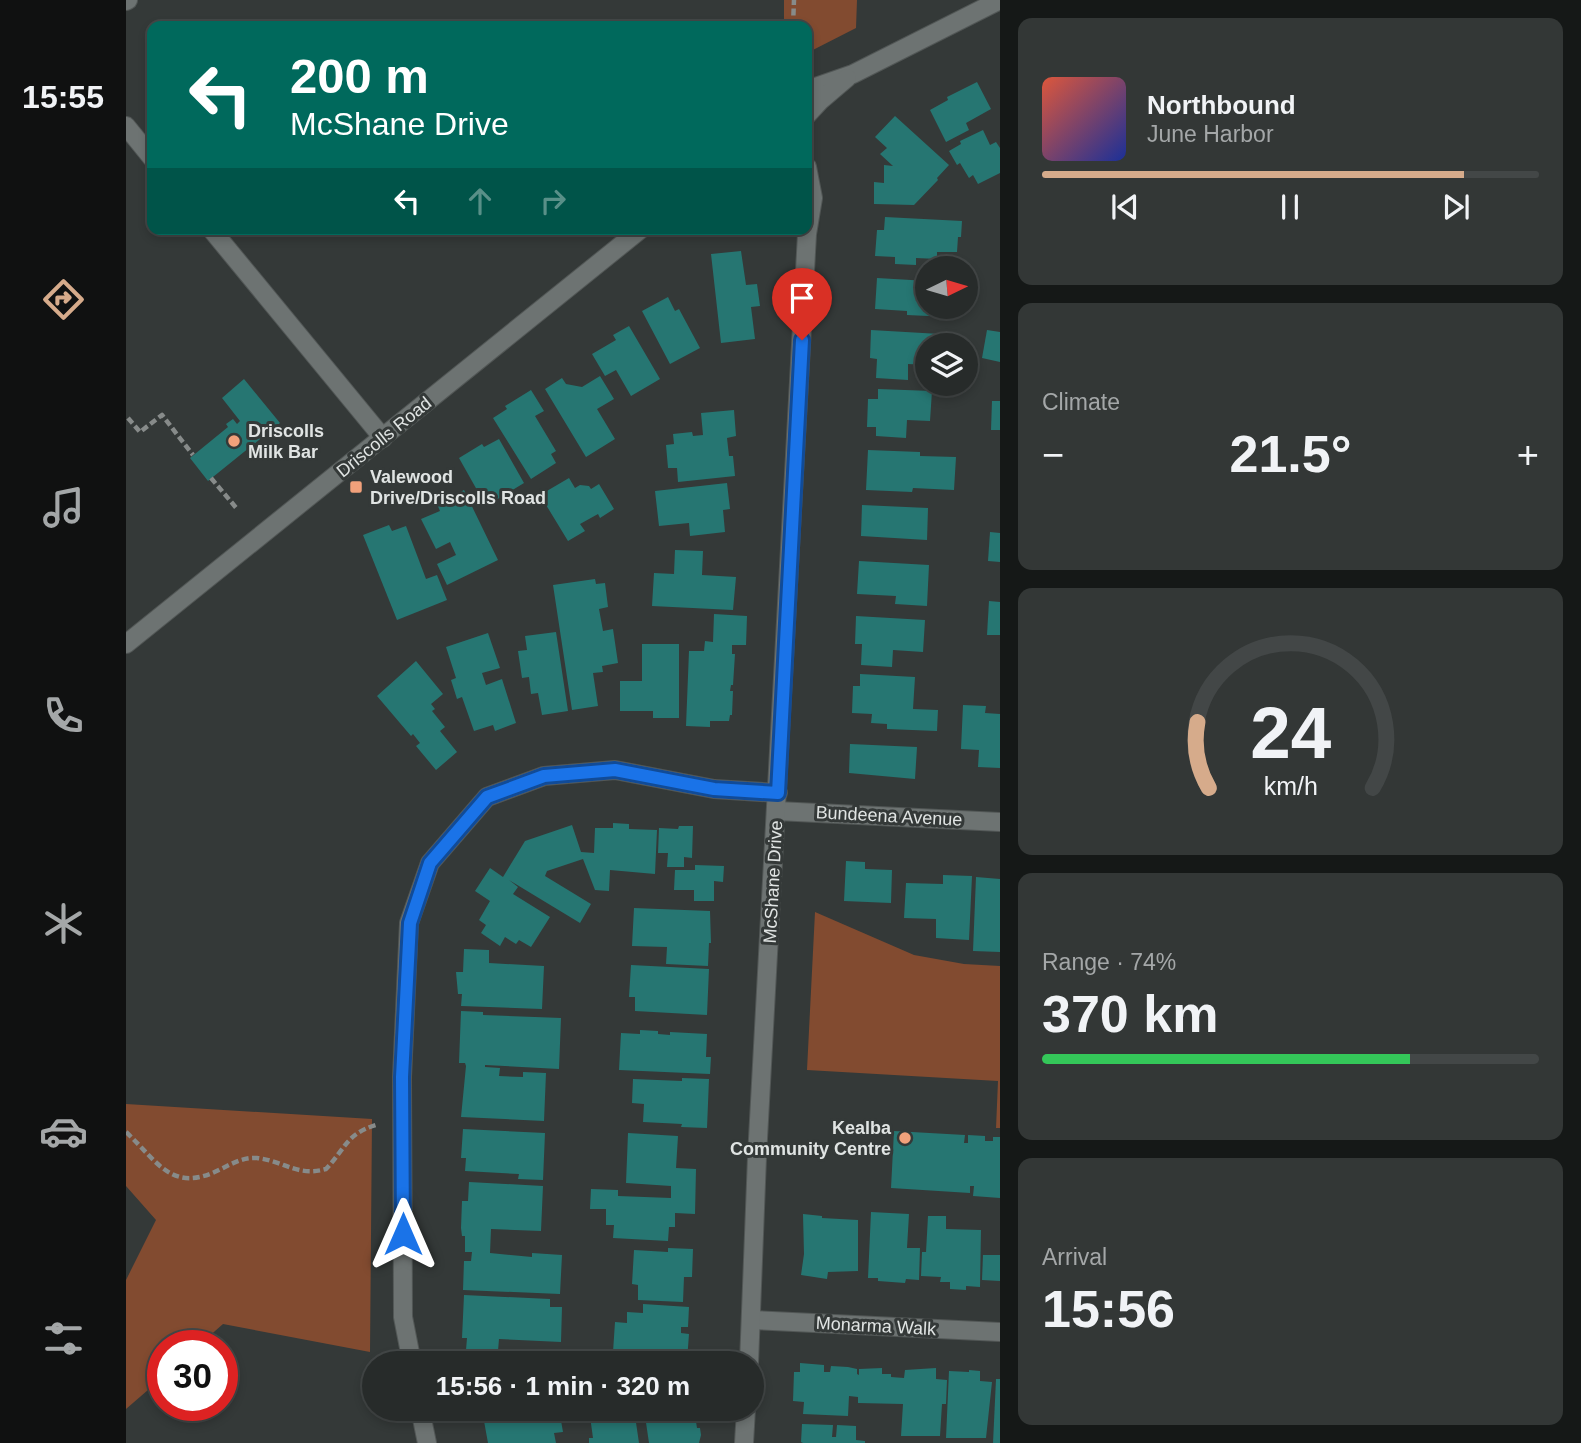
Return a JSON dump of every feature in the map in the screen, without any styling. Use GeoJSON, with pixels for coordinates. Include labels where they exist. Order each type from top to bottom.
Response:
{"type":"FeatureCollection","features":[{"type":"Feature","properties":{"kind":"street"},"geometry":{"type":"LineString","coordinates":[[812,88],[853,74],[1000,0]]}},
{"type":"Feature","properties":{"kind":"street"},"geometry":{"type":"LineString","coordinates":[[812,110],[853,74]]}},
{"type":"Feature","properties":{"kind":"street"},"geometry":{"type":"LineString","coordinates":[[126,126],[147,152]]}},
{"type":"Feature","properties":{"kind":"street"},"geometry":{"type":"LineString","coordinates":[[216,235],[383,438]]}},
{"type":"Feature","properties":{"kind":"street","name":"Driscolls Road"},"geometry":{"type":"LineString","coordinates":[[126,643],[634,235]]}},
{"type":"Feature","properties":{"kind":"street","name":"McShane Drive"},"geometry":{"type":"LineString","coordinates":[[750,1351],[757,1157],[778,802],[806,235]]}},
{"type":"Feature","properties":{"kind":"street","name":"Bundeena Avenue"},"geometry":{"type":"LineString","coordinates":[[410,1351],[403,1317],[402,1077],[410,923],[430,863],[487,797],[544,776],[615,770],[778,802],[1000,822]]}},
{"type":"Feature","properties":{"kind":"street","name":"Monarma Walk"},"geometry":{"type":"LineString","coordinates":[[752,1320],[1000,1332]]}},
{"type":"Feature","properties":{"kind":"street"},"geometry":{"type":"LineString","coordinates":[[422,1421],[427,1443]]}},
{"type":"Feature","properties":{"kind":"street"},"geometry":{"type":"LineString","coordinates":[[744,1443],[745,1421]]}},
{"type":"Feature","properties":{"kind":"path"},"geometry":{"type":"LineString","coordinates":[[793,21],[794,0]]}},
{"type":"Feature","properties":{"kind":"path"},"geometry":{"type":"LineString","coordinates":[[128,418],[140,432],[162,415],[193,455]]}},
{"type":"Feature","properties":{"kind":"path"},"geometry":{"type":"LineString","coordinates":[[211,478],[238,510]]}},
{"type":"Feature","properties":{"kind":"path"},"geometry":{"type":"LineString","coordinates":[[126,1132],[174,1177],[192,1179],[212,1174],[240,1160],[254,1158],[302,1172],[326,1170],[350,1138],[359,1130],[376,1125]]}},
{"type":"Feature","properties":{"kind":"shaded area"},"geometry":{"type":"Polygon","coordinates":[[[784,0],[857,0],[856,28],[812,50],[812,21],[784,21],[784,0]]]}},
{"type":"Feature","properties":{"kind":"shaded area"},"geometry":{"type":"Polygon","coordinates":[[[815,912],[914,955],[964,964],[1000,966],[1000,1128],[996,1128],[998,1081],[807,1070],[815,912]]]}},
{"type":"Feature","properties":{"kind":"shaded area"},"geometry":{"type":"Polygon","coordinates":[[[126,1104],[372,1119],[370,1351],[223,1324],[216,1330],[147,1330],[147,1391],[126,1409],[126,1280],[156,1220],[126,1186],[126,1104]]]}},
{"type":"Feature","properties":{"kind":"building"},"geometry":{"type":"Polygon","coordinates":[[[977,82],[991,109],[966,123],[969,130],[946,142],[930,110],[948,100],[947,97],[977,82]]]}},
{"type":"Feature","properties":{"kind":"building"},"geometry":{"type":"Polygon","coordinates":[[[895,116],[949,165],[914,205],[874,204],[874,182],[884,183],[884,165],[893,166],[880,154],[887,148],[875,137],[895,116]]]}},
{"type":"Feature","properties":{"kind":"building"},"geometry":{"type":"Polygon","coordinates":[[[983,130],[990,145],[996,142],[1000,148],[1000,173],[978,184],[973,175],[969,178],[960,163],[957,165],[949,151],[961,144],[960,141],[983,130]]]}},
{"type":"Feature","properties":{"kind":"building"},"geometry":{"type":"Polygon","coordinates":[[[885,217],[962,221],[957,252],[915,256],[915,265],[895,264],[895,257],[875,256],[877,230],[884,230],[885,217]]]}},
{"type":"Feature","properties":{"kind":"building"},"geometry":{"type":"Polygon","coordinates":[[[741,251],[746,285],[757,284],[760,306],[751,307],[755,339],[721,343],[711,254],[741,251]]]}},
{"type":"Feature","properties":{"kind":"building"},"geometry":{"type":"Polygon","coordinates":[[[877,278],[915,280],[915,315],[907,315],[907,311],[875,309],[877,278]]]}},
{"type":"Feature","properties":{"kind":"building"},"geometry":{"type":"Polygon","coordinates":[[[668,297],[675,311],[679,309],[700,348],[670,364],[642,311],[668,297]]]}},
{"type":"Feature","properties":{"kind":"building"},"geometry":{"type":"Polygon","coordinates":[[[629,326],[660,379],[631,396],[616,370],[605,376],[592,354],[616,340],[613,335],[629,326]]]}},
{"type":"Feature","properties":{"kind":"building"},"geometry":{"type":"Polygon","coordinates":[[[871,330],[923,333],[915,333],[915,364],[908,364],[908,380],[876,378],[877,359],[870,358],[871,330]]]}},
{"type":"Feature","properties":{"kind":"building"},"geometry":{"type":"Polygon","coordinates":[[[987,330],[1000,332],[1000,362],[982,358],[987,330]]]}},
{"type":"Feature","properties":{"kind":"building"},"geometry":{"type":"Polygon","coordinates":[[[600,376],[614,399],[597,409],[615,439],[586,457],[545,389],[562,378],[566,384],[582,387],[600,376]]]}},
{"type":"Feature","properties":{"kind":"building","name":"Driscolls Milk Bar"},"geometry":{"type":"Polygon","coordinates":[[[244,379],[280,423],[208,481],[190,458],[228,427],[226,424],[233,419],[237,424],[240,421],[222,398],[244,379]]]}},
{"type":"Feature","properties":{"kind":"building"},"geometry":{"type":"Polygon","coordinates":[[[878,389],[915,390],[915,396],[932,396],[930,421],[907,420],[906,438],[876,436],[876,427],[867,427],[868,399],[878,399],[878,389]]]}},
{"type":"Feature","properties":{"kind":"building"},"geometry":{"type":"Polygon","coordinates":[[[531,390],[544,411],[535,416],[556,451],[551,454],[556,463],[531,479],[493,418],[507,409],[505,406],[531,390]]]}},
{"type":"Feature","properties":{"kind":"building"},"geometry":{"type":"Polygon","coordinates":[[[992,401],[1000,401],[1000,430],[991,430],[992,401]]]}},
{"type":"Feature","properties":{"kind":"building"},"geometry":{"type":"Polygon","coordinates":[[[734,410],[736,436],[727,438],[729,456],[733,456],[735,476],[678,482],[677,468],[668,468],[666,445],[674,444],[673,434],[692,432],[693,436],[703,435],[701,413],[734,410]]]}},
{"type":"Feature","properties":{"kind":"building"},"geometry":{"type":"Polygon","coordinates":[[[499,439],[524,483],[486,506],[459,458],[482,444],[484,447],[499,439]]]}},
{"type":"Feature","properties":{"kind":"building"},"geometry":{"type":"Polygon","coordinates":[[[868,450],[920,452],[920,456],[956,457],[954,490],[866,490],[868,450]]]}},
{"type":"Feature","properties":{"kind":"building"},"geometry":{"type":"Polygon","coordinates":[[[569,478],[575,488],[580,485],[589,486],[591,489],[599,484],[614,509],[600,518],[598,514],[580,524],[585,531],[568,541],[540,495],[569,478]]]}},
{"type":"Feature","properties":{"kind":"building"},"geometry":{"type":"Polygon","coordinates":[[[727,483],[730,509],[723,510],[725,532],[690,536],[689,523],[659,526],[655,491],[727,483]]]}},
{"type":"Feature","properties":{"kind":"building"},"geometry":{"type":"Polygon","coordinates":[[[464,490],[498,560],[447,585],[437,564],[456,555],[450,542],[436,549],[421,519],[440,511],[437,504],[464,490]]]}},
{"type":"Feature","properties":{"kind":"building"},"geometry":{"type":"Polygon","coordinates":[[[862,505],[928,508],[927,540],[861,536],[862,505]]]}},
{"type":"Feature","properties":{"kind":"building"},"geometry":{"type":"Polygon","coordinates":[[[389,525],[392,531],[406,526],[426,579],[437,575],[447,600],[397,620],[363,535],[389,525]]]}},
{"type":"Feature","properties":{"kind":"building"},"geometry":{"type":"Polygon","coordinates":[[[990,532],[1000,533],[1000,562],[988,561],[990,532]]]}},
{"type":"Feature","properties":{"kind":"building"},"geometry":{"type":"Polygon","coordinates":[[[675,550],[703,551],[702,575],[736,577],[733,610],[652,606],[654,573],[674,574],[675,550]]]}},
{"type":"Feature","properties":{"kind":"building"},"geometry":{"type":"Polygon","coordinates":[[[859,561],[929,565],[927,606],[895,604],[896,596],[857,594],[859,561]]]}},
{"type":"Feature","properties":{"kind":"building"},"geometry":{"type":"Polygon","coordinates":[[[595,579],[596,584],[605,583],[608,607],[599,609],[603,631],[613,629],[618,663],[602,666],[603,672],[593,673],[598,706],[572,710],[553,585],[595,579]]]}},
{"type":"Feature","properties":{"kind":"building"},"geometry":{"type":"Polygon","coordinates":[[[989,601],[1000,602],[1000,635],[987,635],[989,601]]]}},
{"type":"Feature","properties":{"kind":"building"},"geometry":{"type":"Polygon","coordinates":[[[714,614],[747,616],[746,645],[732,645],[732,654],[735,654],[733,685],[730,691],[733,691],[732,715],[729,721],[710,721],[710,727],[686,726],[689,651],[704,651],[705,641],[713,642],[714,614]]]}},
{"type":"Feature","properties":{"kind":"building"},"geometry":{"type":"Polygon","coordinates":[[[856,616],[925,620],[923,652],[893,650],[892,667],[861,665],[862,644],[855,644],[856,616]]]}},
{"type":"Feature","properties":{"kind":"building"},"geometry":{"type":"Polygon","coordinates":[[[556,632],[568,711],[542,715],[538,693],[531,694],[529,677],[522,678],[518,651],[527,650],[525,636],[556,632]]]}},
{"type":"Feature","properties":{"kind":"building"},"geometry":{"type":"Polygon","coordinates":[[[488,633],[500,668],[482,673],[486,685],[502,679],[516,723],[495,731],[493,725],[474,731],[462,697],[457,699],[451,680],[456,678],[446,647],[488,633]]]}},
{"type":"Feature","properties":{"kind":"building"},"geometry":{"type":"Polygon","coordinates":[[[642,644],[679,644],[679,718],[653,718],[653,711],[620,711],[620,681],[642,681],[642,644]]]}},
{"type":"Feature","properties":{"kind":"building"},"geometry":{"type":"Polygon","coordinates":[[[416,661],[443,694],[431,704],[435,709],[432,711],[445,727],[440,731],[457,752],[436,770],[416,746],[420,743],[413,734],[411,736],[377,696],[416,661]]]}},
{"type":"Feature","properties":{"kind":"building"},"geometry":{"type":"Polygon","coordinates":[[[860,674],[915,677],[913,709],[938,710],[937,731],[887,729],[887,724],[871,723],[872,714],[852,713],[853,686],[860,686],[860,674]]]}},
{"type":"Feature","properties":{"kind":"building"},"geometry":{"type":"Polygon","coordinates":[[[963,705],[986,706],[985,713],[1000,714],[1000,768],[978,767],[979,750],[961,749],[963,705]]]}},
{"type":"Feature","properties":{"kind":"building"},"geometry":{"type":"Polygon","coordinates":[[[850,744],[917,747],[915,779],[849,773],[850,744]]]}},
{"type":"Feature","properties":{"kind":"building"},"geometry":{"type":"Polygon","coordinates":[[[613,823],[629,824],[629,829],[657,830],[655,874],[610,870],[609,891],[595,890],[583,859],[547,871],[545,876],[591,904],[580,923],[509,880],[518,887],[513,894],[550,917],[531,947],[519,940],[516,944],[505,937],[500,946],[481,933],[486,925],[479,920],[490,901],[475,891],[490,868],[503,877],[525,841],[572,825],[581,852],[594,853],[595,828],[613,828],[613,823]]]}},
{"type":"Feature","properties":{"kind":"building"},"geometry":{"type":"Polygon","coordinates":[[[679,826],[693,826],[692,858],[684,857],[684,867],[667,867],[668,853],[658,853],[659,828],[678,829],[679,826]]]}},
{"type":"Feature","properties":{"kind":"building"},"geometry":{"type":"Polygon","coordinates":[[[846,861],[865,862],[865,869],[892,870],[891,903],[844,901],[846,861]]]}},
{"type":"Feature","properties":{"kind":"building"},"geometry":{"type":"Polygon","coordinates":[[[695,865],[724,866],[723,882],[714,881],[714,901],[694,901],[694,890],[674,890],[675,870],[695,870],[695,865]]]}},
{"type":"Feature","properties":{"kind":"building"},"geometry":{"type":"Polygon","coordinates":[[[943,875],[972,876],[969,940],[936,938],[936,919],[904,918],[906,883],[943,884],[943,875]]]}},
{"type":"Feature","properties":{"kind":"building"},"geometry":{"type":"Polygon","coordinates":[[[976,877],[1000,879],[1000,952],[973,951],[976,877]]]}},
{"type":"Feature","properties":{"kind":"building"},"geometry":{"type":"Polygon","coordinates":[[[634,908],[710,911],[711,943],[708,966],[666,964],[667,947],[632,946],[634,908]]]}},
{"type":"Feature","properties":{"kind":"building"},"geometry":{"type":"Polygon","coordinates":[[[464,949],[489,950],[489,963],[544,966],[542,1009],[461,1006],[462,994],[458,994],[456,972],[463,972],[464,949]]]}},
{"type":"Feature","properties":{"kind":"building"},"geometry":{"type":"Polygon","coordinates":[[[631,965],[709,969],[707,1015],[635,1011],[635,997],[629,997],[631,965]]]}},
{"type":"Feature","properties":{"kind":"building"},"geometry":{"type":"Polygon","coordinates":[[[461,1011],[483,1012],[483,1015],[561,1018],[559,1069],[485,1065],[500,1068],[499,1076],[523,1077],[523,1072],[546,1073],[544,1121],[461,1117],[466,1066],[465,1063],[459,1063],[461,1011]]]}},
{"type":"Feature","properties":{"kind":"building"},"geometry":{"type":"Polygon","coordinates":[[[640,1030],[670,1035],[670,1032],[707,1034],[706,1057],[711,1057],[710,1074],[619,1070],[621,1033],[640,1034],[640,1030]]]}},
{"type":"Feature","properties":{"kind":"building"},"geometry":{"type":"Polygon","coordinates":[[[682,1078],[709,1079],[707,1128],[643,1122],[644,1104],[632,1103],[633,1079],[682,1081],[682,1078]]]}},
{"type":"Feature","properties":{"kind":"building"},"geometry":{"type":"Polygon","coordinates":[[[463,1129],[545,1133],[543,1180],[518,1179],[519,1174],[465,1171],[466,1158],[461,1158],[463,1129]]]}},
{"type":"Feature","properties":{"kind":"building"},"geometry":{"type":"Polygon","coordinates":[[[894,1131],[965,1135],[964,1143],[968,1143],[968,1135],[985,1136],[985,1141],[1000,1137],[1000,1198],[973,1196],[974,1186],[970,1186],[970,1193],[891,1188],[894,1131]]]}},
{"type":"Feature","properties":{"kind":"building"},"geometry":{"type":"Polygon","coordinates":[[[628,1133],[678,1136],[676,1168],[696,1169],[695,1214],[675,1213],[675,1227],[669,1227],[668,1241],[613,1238],[614,1225],[606,1225],[606,1209],[590,1209],[591,1189],[618,1190],[618,1196],[671,1198],[671,1186],[626,1183],[628,1133]]]}},
{"type":"Feature","properties":{"kind":"building"},"geometry":{"type":"Polygon","coordinates":[[[469,1182],[543,1186],[541,1231],[491,1229],[490,1253],[532,1257],[532,1253],[562,1255],[560,1294],[463,1290],[464,1261],[471,1261],[472,1252],[465,1252],[465,1236],[462,1236],[461,1228],[462,1201],[468,1201],[469,1182]]]}},
{"type":"Feature","properties":{"kind":"building"},"geometry":{"type":"Polygon","coordinates":[[[871,1212],[909,1214],[907,1248],[920,1248],[919,1280],[906,1279],[905,1283],[868,1278],[871,1212]]]}},
{"type":"Feature","properties":{"kind":"building"},"geometry":{"type":"Polygon","coordinates":[[[803,1214],[858,1220],[858,1271],[828,1272],[827,1279],[801,1275],[804,1254],[803,1214]]]}},
{"type":"Feature","properties":{"kind":"building"},"geometry":{"type":"Polygon","coordinates":[[[928,1216],[946,1216],[946,1229],[981,1230],[980,1287],[950,1289],[950,1282],[940,1282],[941,1277],[921,1276],[922,1252],[926,1252],[928,1216]]]}},
{"type":"Feature","properties":{"kind":"building"},"geometry":{"type":"Polygon","coordinates":[[[668,1248],[693,1249],[692,1277],[684,1277],[683,1302],[638,1300],[638,1285],[632,1284],[634,1250],[668,1252],[668,1248]]]}},
{"type":"Feature","properties":{"kind":"building"},"geometry":{"type":"Polygon","coordinates":[[[983,1255],[1000,1255],[1000,1281],[982,1280],[983,1255]]]}},
{"type":"Feature","properties":{"kind":"building"},"geometry":{"type":"Polygon","coordinates":[[[464,1295],[550,1299],[550,1307],[562,1307],[561,1342],[499,1339],[498,1351],[466,1350],[467,1338],[462,1338],[464,1295]]]}},
{"type":"Feature","properties":{"kind":"building"},"geometry":{"type":"Polygon","coordinates":[[[643,1304],[689,1307],[688,1327],[681,1327],[681,1333],[689,1334],[688,1351],[613,1351],[615,1322],[627,1323],[627,1312],[643,1313],[643,1304]]]}},
{"type":"Feature","properties":{"kind":"building"},"geometry":{"type":"Polygon","coordinates":[[[800,1363],[824,1365],[824,1372],[830,1372],[831,1366],[848,1367],[857,1369],[859,1375],[859,1369],[882,1368],[882,1374],[904,1378],[905,1370],[936,1368],[936,1379],[947,1380],[940,1436],[901,1436],[903,1404],[858,1403],[858,1397],[849,1396],[848,1416],[803,1414],[804,1402],[793,1401],[794,1372],[800,1372],[800,1363]]]}},
{"type":"Feature","properties":{"kind":"building"},"geometry":{"type":"Polygon","coordinates":[[[949,1371],[980,1371],[980,1381],[992,1382],[986,1438],[946,1438],[949,1371]]]}},
{"type":"Feature","properties":{"kind":"building"},"geometry":{"type":"Polygon","coordinates":[[[996,1379],[1000,1379],[1000,1443],[993,1443],[996,1379]]]}},
{"type":"Feature","properties":{"kind":"building"},"geometry":{"type":"Polygon","coordinates":[[[484,1421],[561,1421],[563,1432],[554,1433],[556,1443],[488,1443],[484,1421]]]}},
{"type":"Feature","properties":{"kind":"building"},"geometry":{"type":"Polygon","coordinates":[[[591,1421],[636,1421],[639,1443],[589,1443],[589,1438],[593,1438],[591,1421]]]}},
{"type":"Feature","properties":{"kind":"building"},"geometry":{"type":"Polygon","coordinates":[[[646,1421],[696,1421],[697,1428],[700,1428],[699,1443],[649,1443],[646,1421]]]}},
{"type":"Feature","properties":{"kind":"building"},"geometry":{"type":"Polygon","coordinates":[[[802,1424],[833,1425],[832,1437],[836,1437],[837,1425],[856,1426],[856,1440],[865,1443],[803,1443],[802,1424]]]}},
{"type":"Feature","properties":{"kind":"place","name":"Driscolls Milk Bar"},"geometry":{"type":"Point","coordinates":[234,441]}},
{"type":"Feature","properties":{"kind":"place","name":"Valewood Drive/Driscolls Road"},"geometry":{"type":"Point","coordinates":[356,487]}},
{"type":"Feature","properties":{"kind":"place","name":"Kealba Community Centre"},"geometry":{"type":"Point","coordinates":[905,1138]}},
{"type":"Feature","properties":{"kind":"route"},"geometry":{"type":"LineString","coordinates":[[403,1234],[402,1077],[410,923],[430,863],[487,797],[544,776],[615,770],[714,789],[778,793],[802,340]]}}]}
